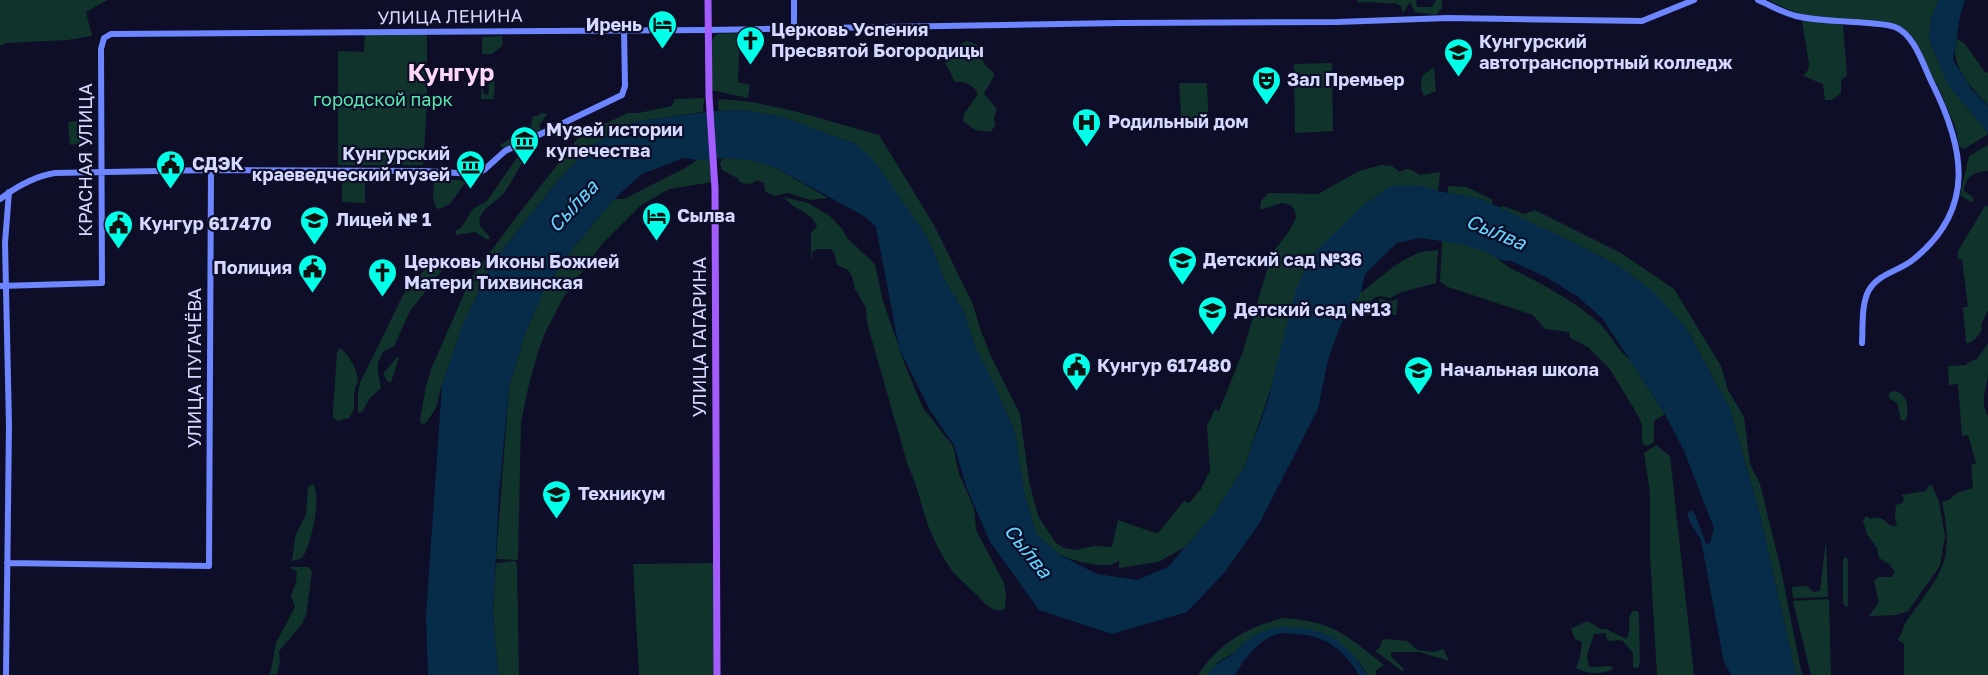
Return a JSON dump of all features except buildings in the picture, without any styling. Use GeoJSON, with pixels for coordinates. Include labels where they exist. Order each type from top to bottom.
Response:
{"type":"FeatureCollection","features":[{"type":"Feature","properties":{"kind":"main road","name":"УЛИЦА ГАГАРИНА"},"geometry":{"type":"LineString","coordinates":[[708,0],[713,172],[717,675]]}},
{"type":"Feature","properties":{"kind":"street"},"geometry":{"type":"LineString","coordinates":[[794,0],[794,27]]}},
{"type":"Feature","properties":{"kind":"street","name":"УЛИЦА ЛЕНИНА"},"geometry":{"type":"LineString","coordinates":[[104,38],[111,34],[709,30],[794,27],[1337,22],[1448,18],[1642,21],[1694,0]]}},
{"type":"Feature","properties":{"kind":"street"},"geometry":{"type":"LineString","coordinates":[[1758,0],[1796,16],[1896,27],[1910,37],[1940,99],[1954,135],[1958,149],[1959,169],[1955,199],[1943,226],[1923,251],[1910,262],[1879,279],[1870,288],[1865,303],[1862,343]]}},
{"type":"Feature","properties":{"kind":"street"},"geometry":{"type":"LineString","coordinates":[[0,199],[44,174],[211,170],[424,171],[474,174],[484,170],[505,151],[622,95],[625,86],[624,29]]}},
{"type":"Feature","properties":{"kind":"street","name":"КРАСНАЯ УЛИЦА"},"geometry":{"type":"LineString","coordinates":[[3,286],[102,283],[101,49],[104,38]]}},
{"type":"Feature","properties":{"kind":"street","name":"УЛИЦА ПУГАЧЁВА"},"geometry":{"type":"LineString","coordinates":[[8,563],[208,566],[211,170]]}},
{"type":"Feature","properties":{"kind":"street"},"geometry":{"type":"LineString","coordinates":[[6,675],[9,425],[3,286],[9,192]]}},
{"type":"Feature","properties":{"kind":"green space"},"geometry":{"type":"Polygon","coordinates":[[[0,0],[108,0],[86,12],[92,36],[67,40],[7,43],[0,46],[0,0]]]}},
{"type":"Feature","properties":{"kind":"green space"},"geometry":{"type":"Polygon","coordinates":[[[1357,0],[1416,0],[1417,7],[1432,7],[1436,0],[1442,0],[1442,8],[1436,15],[1415,12],[1410,2],[1403,13],[1401,6],[1395,3],[1359,3],[1357,0]]]}},
{"type":"Feature","properties":{"kind":"green space"},"geometry":{"type":"Polygon","coordinates":[[[1768,0],[1938,0],[1931,19],[1929,39],[1947,83],[1988,132],[1987,135],[1964,149],[1959,146],[1956,129],[1941,93],[1910,34],[1898,26],[1806,15],[1768,0]]]}},
{"type":"Feature","properties":{"kind":"green space"},"geometry":{"type":"Polygon","coordinates":[[[1802,21],[1843,25],[1847,76],[1841,80],[1841,93],[1832,100],[1825,100],[1823,84],[1803,76],[1809,64],[1802,21]]]}},
{"type":"Feature","properties":{"kind":"green space"},"geometry":{"type":"Polygon","coordinates":[[[740,33],[738,82],[750,85],[748,98],[711,90],[712,40],[717,34],[740,33]]]}},
{"type":"Feature","properties":{"kind":"green space","name":"городской парк"},"geometry":{"type":"Polygon","coordinates":[[[365,35],[427,35],[427,104],[423,165],[338,165],[338,51],[364,52],[365,35]]]}},
{"type":"Feature","properties":{"kind":"green space"},"geometry":{"type":"Polygon","coordinates":[[[502,36],[502,46],[492,54],[482,54],[482,37],[502,36]]]}},
{"type":"Feature","properties":{"kind":"green space"},"geometry":{"type":"Polygon","coordinates":[[[1957,39],[1964,43],[1988,73],[1988,105],[1969,84],[1959,67],[1955,49],[1957,39]]]}},
{"type":"Feature","properties":{"kind":"green space"},"geometry":{"type":"Polygon","coordinates":[[[967,41],[976,44],[985,65],[995,74],[984,94],[997,109],[994,118],[995,125],[991,132],[975,130],[963,121],[964,114],[978,94],[968,84],[955,82],[942,56],[967,41]]]}},
{"type":"Feature","properties":{"kind":"green space"},"geometry":{"type":"Polygon","coordinates":[[[1332,63],[1333,131],[1295,133],[1294,64],[1332,63]]]}},
{"type":"Feature","properties":{"kind":"green space"},"geometry":{"type":"Polygon","coordinates":[[[488,67],[495,67],[494,99],[481,99],[482,77],[486,77],[483,80],[483,93],[487,95],[489,93],[488,67]]]}},
{"type":"Feature","properties":{"kind":"green space"},"geometry":{"type":"Polygon","coordinates":[[[1434,68],[1436,91],[1424,96],[1421,89],[1422,76],[1434,68]]]}},
{"type":"Feature","properties":{"kind":"green space"},"geometry":{"type":"Polygon","coordinates":[[[1179,83],[1207,83],[1209,128],[1182,129],[1179,83]]]}},
{"type":"Feature","properties":{"kind":"green space"},"geometry":{"type":"Polygon","coordinates":[[[704,98],[703,112],[635,122],[592,145],[557,182],[493,262],[463,325],[436,408],[426,423],[421,424],[426,386],[432,367],[471,278],[578,138],[628,113],[672,106],[675,99],[704,98]]]}},
{"type":"Feature","properties":{"kind":"green space"},"geometry":{"type":"Polygon","coordinates":[[[720,99],[752,102],[794,111],[879,135],[934,225],[972,302],[991,356],[1020,414],[1029,481],[1038,516],[1056,543],[1064,548],[1076,550],[1094,546],[1112,547],[1118,520],[1155,533],[1159,532],[1184,501],[1189,503],[1201,489],[1210,471],[1207,426],[1215,409],[1219,411],[1243,351],[1272,253],[1288,233],[1296,218],[1291,205],[1282,203],[1260,210],[1261,201],[1268,193],[1318,194],[1359,171],[1381,165],[1392,166],[1400,172],[1410,169],[1419,175],[1440,172],[1438,191],[1422,186],[1274,378],[1245,466],[1213,515],[1185,547],[1158,562],[1119,568],[1119,561],[1110,565],[1100,565],[1080,562],[1060,555],[1036,534],[1024,492],[1015,433],[976,349],[964,312],[944,279],[928,238],[856,144],[782,117],[744,110],[719,111],[720,99]]]}},
{"type":"Feature","properties":{"kind":"green space"},"geometry":{"type":"Polygon","coordinates":[[[541,113],[547,114],[539,126],[542,131],[507,148],[501,147],[500,145],[531,126],[533,116],[541,113]]]}},
{"type":"Feature","properties":{"kind":"green space"},"geometry":{"type":"Polygon","coordinates":[[[80,121],[81,144],[70,145],[68,122],[80,121]]]}},
{"type":"Feature","properties":{"kind":"green space"},"geometry":{"type":"Polygon","coordinates":[[[1988,145],[1988,171],[1978,172],[1966,182],[1964,191],[1973,197],[1971,202],[1960,195],[1969,156],[1988,145]]]}},
{"type":"Feature","properties":{"kind":"green space"},"geometry":{"type":"Polygon","coordinates":[[[528,149],[529,152],[504,193],[481,216],[480,226],[490,237],[488,240],[475,232],[456,235],[455,231],[461,228],[473,209],[487,201],[521,152],[528,149]]]}},
{"type":"Feature","properties":{"kind":"green space"},"geometry":{"type":"Polygon","coordinates":[[[710,159],[713,182],[669,189],[640,206],[601,245],[562,300],[538,352],[521,422],[518,560],[496,559],[509,388],[524,336],[544,290],[574,247],[614,199],[624,199],[697,160],[710,159]]]}},
{"type":"Feature","properties":{"kind":"green space"},"geometry":{"type":"Polygon","coordinates":[[[722,159],[750,160],[774,167],[828,198],[810,200],[788,193],[774,196],[765,191],[764,183],[757,180],[751,184],[741,183],[737,178],[722,170],[720,164],[722,159]]]}},
{"type":"Feature","properties":{"kind":"green space"},"geometry":{"type":"Polygon","coordinates":[[[342,177],[365,177],[365,203],[342,202],[342,177]]]}},
{"type":"Feature","properties":{"kind":"green space"},"geometry":{"type":"Polygon","coordinates":[[[460,180],[465,183],[450,204],[440,209],[436,208],[433,196],[434,181],[460,180]]]}},
{"type":"Feature","properties":{"kind":"green space"},"geometry":{"type":"Polygon","coordinates":[[[1448,186],[1467,187],[1493,200],[1491,204],[1481,199],[1448,193],[1448,186]]]}},
{"type":"Feature","properties":{"kind":"green space"},"geometry":{"type":"Polygon","coordinates":[[[784,197],[808,203],[830,216],[847,238],[875,264],[882,298],[905,365],[923,408],[953,446],[959,474],[974,508],[976,530],[1004,583],[1005,609],[997,610],[986,605],[954,573],[940,551],[929,528],[908,466],[867,323],[866,308],[855,289],[852,276],[848,270],[837,265],[831,249],[817,249],[812,252],[811,261],[811,233],[817,226],[811,217],[784,197]]]}},
{"type":"Feature","properties":{"kind":"green space"},"geometry":{"type":"Polygon","coordinates":[[[1504,206],[1524,214],[1535,210],[1621,253],[1674,289],[1721,366],[1728,390],[1744,417],[1750,464],[1760,484],[1781,570],[1802,675],[1796,675],[1760,515],[1730,409],[1686,328],[1620,267],[1583,247],[1498,208],[1504,206]]]}},
{"type":"Feature","properties":{"kind":"green space"},"geometry":{"type":"Polygon","coordinates":[[[1985,206],[1988,206],[1988,310],[1981,325],[1982,330],[1974,340],[1966,343],[1963,307],[1968,307],[1962,259],[1958,259],[1958,251],[1985,206]]]}},
{"type":"Feature","properties":{"kind":"green space"},"geometry":{"type":"Polygon","coordinates":[[[1442,241],[1471,246],[1493,255],[1510,268],[1568,300],[1600,324],[1630,360],[1665,414],[1654,421],[1654,442],[1647,446],[1642,443],[1642,424],[1609,368],[1588,347],[1570,338],[1569,332],[1545,329],[1533,315],[1448,287],[1440,282],[1442,241]]]}},
{"type":"Feature","properties":{"kind":"green space"},"geometry":{"type":"Polygon","coordinates":[[[1438,250],[1436,283],[1402,292],[1390,298],[1380,296],[1374,298],[1353,320],[1346,315],[1349,306],[1354,303],[1360,291],[1362,292],[1393,267],[1420,252],[1438,250]]]}},
{"type":"Feature","properties":{"kind":"green space"},"geometry":{"type":"Polygon","coordinates":[[[447,259],[448,263],[410,311],[394,346],[383,352],[378,363],[381,388],[370,398],[362,412],[358,413],[360,383],[402,297],[409,286],[427,268],[447,259]]]}},
{"type":"Feature","properties":{"kind":"green space"},"geometry":{"type":"Polygon","coordinates":[[[1380,299],[1392,301],[1398,299],[1396,315],[1361,315],[1380,299]]]}},
{"type":"Feature","properties":{"kind":"green space"},"geometry":{"type":"Polygon","coordinates":[[[1988,343],[1988,373],[1984,405],[1988,416],[1988,675],[1904,675],[1904,644],[1898,640],[1906,621],[1937,577],[1946,553],[1946,523],[1942,502],[1949,500],[1957,493],[1973,488],[1971,465],[1976,463],[1968,435],[1962,436],[1958,384],[1949,385],[1948,366],[1967,365],[1977,359],[1988,343]]]}},
{"type":"Feature","properties":{"kind":"green space"},"geometry":{"type":"Polygon","coordinates":[[[340,348],[352,363],[358,381],[352,414],[349,418],[338,421],[333,417],[333,412],[337,353],[340,348]]]}},
{"type":"Feature","properties":{"kind":"green space"},"geometry":{"type":"Polygon","coordinates":[[[397,357],[399,358],[391,382],[388,382],[383,374],[397,357]]]}},
{"type":"Feature","properties":{"kind":"green space"},"geometry":{"type":"Polygon","coordinates":[[[1894,391],[1903,395],[1907,402],[1906,421],[1901,420],[1897,403],[1890,399],[1890,392],[1894,391]]]}},
{"type":"Feature","properties":{"kind":"green space"},"geometry":{"type":"Polygon","coordinates":[[[1656,445],[1670,456],[1694,675],[1657,675],[1650,555],[1650,493],[1644,453],[1656,445]]]}},
{"type":"Feature","properties":{"kind":"green space"},"geometry":{"type":"Polygon","coordinates":[[[313,484],[316,510],[312,533],[302,558],[292,561],[295,537],[306,514],[308,487],[313,484]]]}},
{"type":"Feature","properties":{"kind":"green space"},"geometry":{"type":"Polygon","coordinates":[[[1932,485],[1939,502],[1945,536],[1940,566],[1908,611],[1896,615],[1869,616],[1879,602],[1874,582],[1878,577],[1892,577],[1895,572],[1889,564],[1879,558],[1877,548],[1867,534],[1863,521],[1866,516],[1871,519],[1879,518],[1894,527],[1897,524],[1896,505],[1903,503],[1904,498],[1901,495],[1926,491],[1928,486],[1932,485]]]}},
{"type":"Feature","properties":{"kind":"green space"},"geometry":{"type":"Polygon","coordinates":[[[1826,540],[1828,597],[1793,598],[1792,587],[1807,586],[1813,592],[1820,591],[1826,540]]]}},
{"type":"Feature","properties":{"kind":"green space"},"geometry":{"type":"Polygon","coordinates":[[[1845,557],[1848,559],[1848,607],[1843,603],[1843,560],[1845,557]]]}},
{"type":"Feature","properties":{"kind":"green space"},"geometry":{"type":"Polygon","coordinates":[[[514,561],[517,563],[519,675],[498,675],[493,614],[496,563],[514,561]]]}},
{"type":"Feature","properties":{"kind":"green space"},"geometry":{"type":"Polygon","coordinates":[[[714,563],[714,675],[639,675],[633,564],[714,563]]]}},
{"type":"Feature","properties":{"kind":"green space"},"geometry":{"type":"Polygon","coordinates":[[[291,567],[309,567],[312,572],[306,615],[302,624],[279,651],[280,661],[277,674],[270,675],[276,643],[295,607],[291,595],[296,583],[297,571],[291,567]]]}},
{"type":"Feature","properties":{"kind":"green space"},"geometry":{"type":"Polygon","coordinates":[[[1829,599],[1831,675],[1811,675],[1793,601],[1829,599]]]}},
{"type":"Feature","properties":{"kind":"green space"},"geometry":{"type":"Polygon","coordinates":[[[1633,611],[1638,611],[1639,616],[1640,663],[1638,668],[1633,667],[1633,653],[1623,641],[1608,641],[1605,633],[1594,634],[1587,655],[1589,667],[1611,666],[1613,669],[1594,673],[1576,668],[1582,642],[1575,639],[1571,629],[1587,621],[1626,639],[1633,611]]]}},
{"type":"Feature","properties":{"kind":"green space"},"geometry":{"type":"Polygon","coordinates":[[[1284,618],[1316,623],[1339,632],[1384,665],[1375,671],[1377,675],[1368,675],[1355,657],[1332,637],[1282,627],[1241,645],[1234,653],[1218,662],[1208,675],[1198,675],[1215,654],[1235,638],[1258,626],[1284,618]]]}},
{"type":"Feature","properties":{"kind":"green space"},"geometry":{"type":"Polygon","coordinates":[[[1385,639],[1407,641],[1418,650],[1433,652],[1443,649],[1449,661],[1420,652],[1391,652],[1391,656],[1403,668],[1402,671],[1375,651],[1385,639]]]}},
{"type":"Feature","properties":{"kind":"water"},"geometry":{"type":"Polygon","coordinates":[[[1938,0],[1965,0],[1953,60],[1972,90],[1988,106],[1988,133],[1947,83],[1929,39],[1931,19],[1938,0]]]}},
{"type":"Feature","properties":{"kind":"water","name":"Сы́лва"},"geometry":{"type":"Polygon","coordinates":[[[744,110],[782,117],[856,144],[873,159],[928,238],[944,279],[964,312],[976,349],[1015,433],[1024,492],[1036,534],[1060,555],[1097,574],[1137,580],[1168,567],[1213,515],[1245,466],[1268,400],[1296,289],[1314,253],[1361,207],[1390,186],[1422,186],[1481,199],[1583,247],[1620,267],[1655,293],[1686,328],[1730,409],[1760,515],[1796,675],[1731,675],[1724,662],[1701,540],[1687,514],[1691,510],[1695,514],[1706,544],[1710,543],[1714,528],[1684,451],[1665,414],[1603,319],[1577,296],[1544,276],[1511,261],[1500,260],[1486,252],[1462,244],[1420,238],[1397,243],[1365,274],[1360,295],[1349,306],[1337,334],[1328,360],[1318,409],[1259,524],[1224,573],[1187,612],[1112,634],[1039,610],[990,542],[966,486],[954,445],[930,410],[899,348],[876,227],[864,216],[774,167],[750,160],[683,158],[642,174],[614,199],[574,247],[544,290],[524,336],[509,388],[499,493],[493,614],[498,675],[428,675],[426,616],[442,385],[463,324],[493,262],[557,182],[592,145],[635,122],[714,111],[744,110]]]}},
{"type":"Feature","properties":{"kind":"water"},"geometry":{"type":"Polygon","coordinates":[[[1282,627],[1313,630],[1339,641],[1368,675],[1359,675],[1340,651],[1325,641],[1307,635],[1280,633],[1258,645],[1235,675],[1208,675],[1252,637],[1266,630],[1282,627]]]}},
{"type":"Feature","properties":{"kind":"place","name":"Ирень"},"geometry":{"type":"Point","coordinates":[663,50]}},
{"type":"Feature","properties":{"kind":"place","name":"Церковь Успения Пресвятой Богородицы"},"geometry":{"type":"Point","coordinates":[750,66]}},
{"type":"Feature","properties":{"kind":"place","name":"Кунгурский автотранспортный колледж"},"geometry":{"type":"Point","coordinates":[1458,78]}},
{"type":"Feature","properties":{"kind":"place","name":"Зал Премьер"},"geometry":{"type":"Point","coordinates":[1266,106]}},
{"type":"Feature","properties":{"kind":"place","name":"Родильный дом"},"geometry":{"type":"Point","coordinates":[1087,148]}},
{"type":"Feature","properties":{"kind":"place","name":"Музей истории купечества"},"geometry":{"type":"Point","coordinates":[525,166]}},
{"type":"Feature","properties":{"kind":"place","name":"СДЭК"},"geometry":{"type":"Point","coordinates":[171,190]}},
{"type":"Feature","properties":{"kind":"place","name":"Кунгурский краеведческий музей"},"geometry":{"type":"Point","coordinates":[471,190]}},
{"type":"Feature","properties":{"kind":"place","name":"Сылва"},"geometry":{"type":"Point","coordinates":[656,242]}},
{"type":"Feature","properties":{"kind":"place","name":"Лицей № 1"},"geometry":{"type":"Point","coordinates":[315,246]}},
{"type":"Feature","properties":{"kind":"place","name":"Кунгур 617470"},"geometry":{"type":"Point","coordinates":[118,250]}},
{"type":"Feature","properties":{"kind":"place","name":"Детский сад №36"},"geometry":{"type":"Point","coordinates":[1182,286]}},
{"type":"Feature","properties":{"kind":"place","name":"Полиция"},"geometry":{"type":"Point","coordinates":[313,294]}},
{"type":"Feature","properties":{"kind":"place","name":"Церковь Иконы Божией Матери Тихвинская"},"geometry":{"type":"Point","coordinates":[383,298]}},
{"type":"Feature","properties":{"kind":"place","name":"Детский сад №13"},"geometry":{"type":"Point","coordinates":[1213,336]}},
{"type":"Feature","properties":{"kind":"place","name":"Кунгур 617480"},"geometry":{"type":"Point","coordinates":[1076,392]}},
{"type":"Feature","properties":{"kind":"place","name":"Начальная школа"},"geometry":{"type":"Point","coordinates":[1419,396]}},
{"type":"Feature","properties":{"kind":"place","name":"Техникум"},"geometry":{"type":"Point","coordinates":[557,520]}},
{"type":"Feature","properties":{"kind":"district","name":"Кунгур"},"geometry":{"type":"Point","coordinates":[451,73]}}]}
